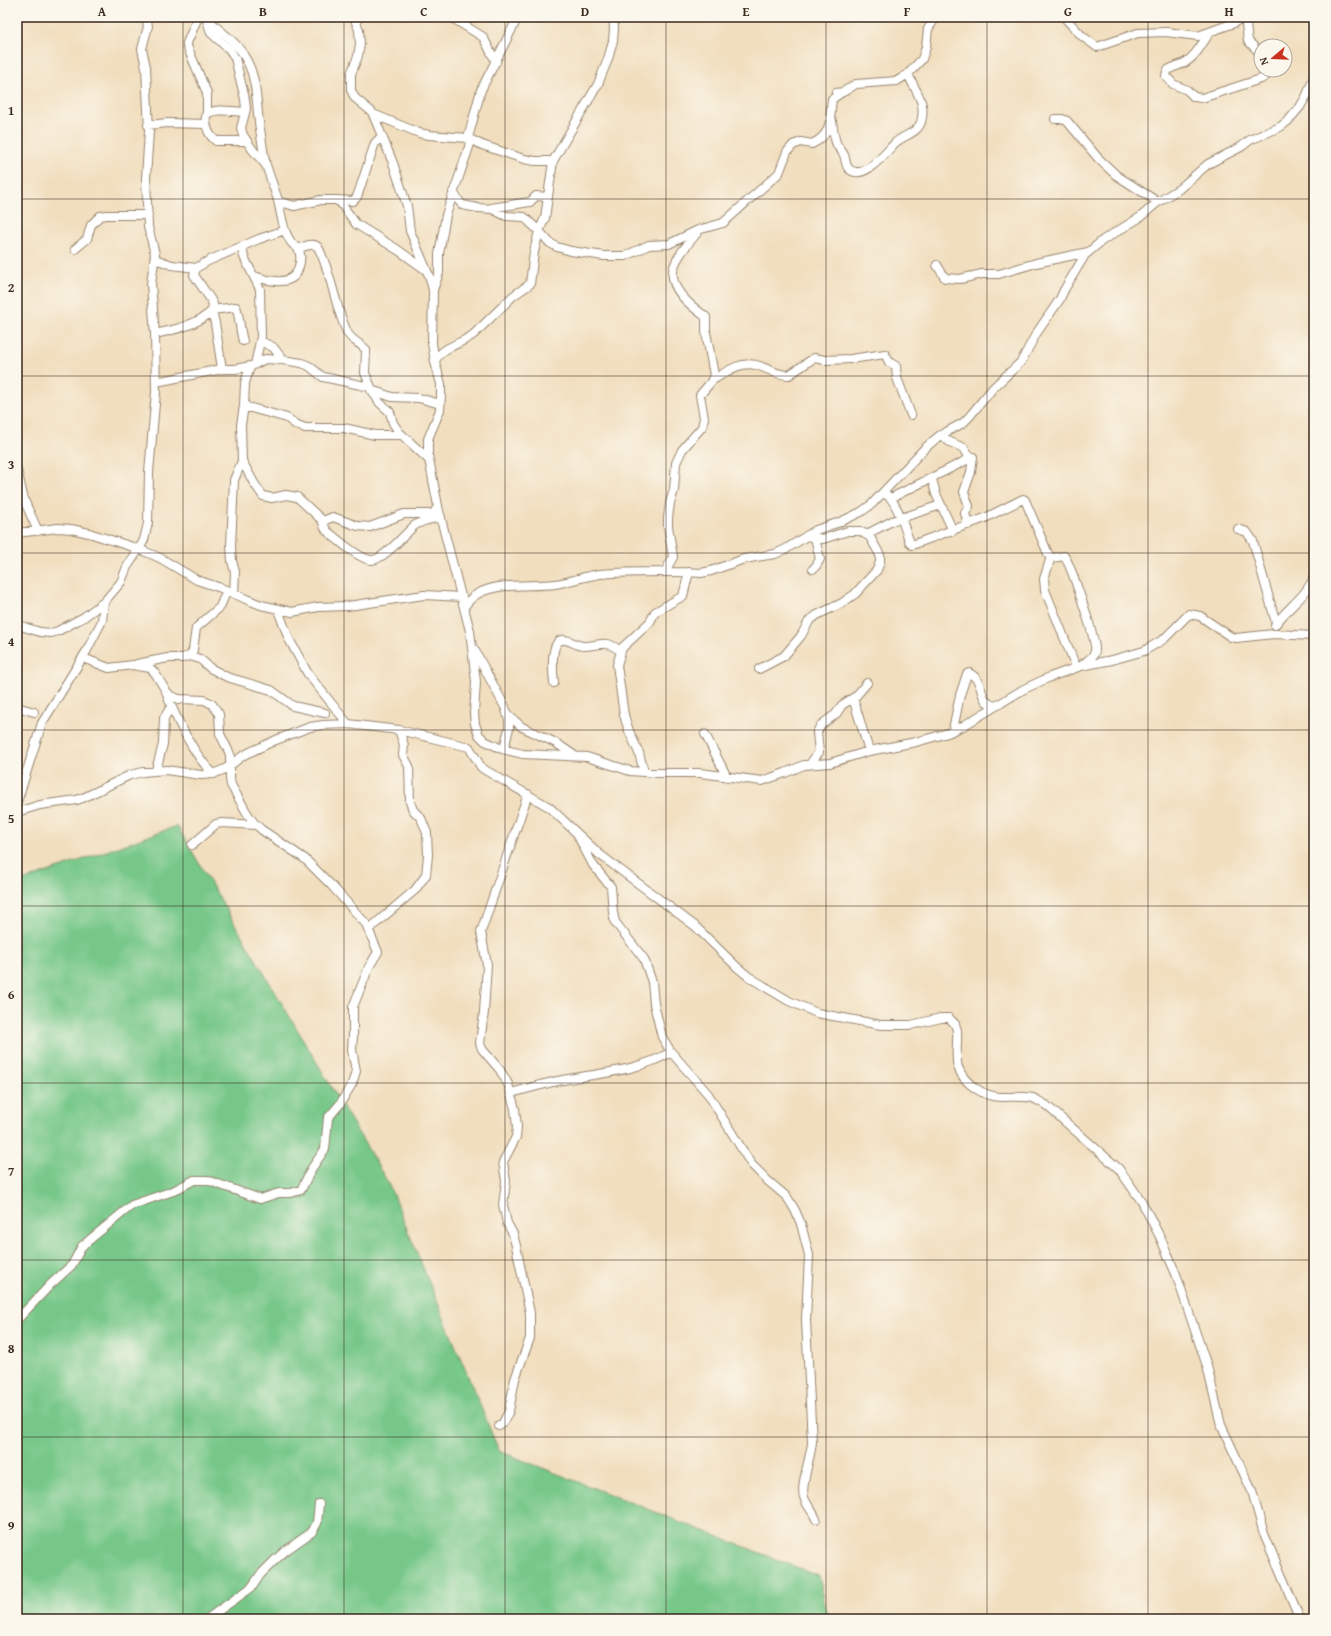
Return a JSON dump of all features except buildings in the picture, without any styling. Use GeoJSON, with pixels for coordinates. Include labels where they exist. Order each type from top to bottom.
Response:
{"type":"FeatureCollection","features":[{"type":"Feature","properties":{"kind":"street"},"geometry":{"type":"LineString","coordinates":[[17,622],[24,627],[40,632],[51,633],[58,631],[84,616],[104,602],[121,582],[127,567],[144,540],[148,522],[149,472],[155,415],[156,382],[155,334],[151,284],[154,250],[150,236],[148,215],[146,178],[149,144],[146,67],[142,49],[148,26],[146,17]]}},
{"type":"Feature","properties":{"kind":"street"},"geometry":{"type":"LineString","coordinates":[[198,17],[187,46],[207,93],[206,124],[208,132],[216,141],[245,141]]}},
{"type":"Feature","properties":{"kind":"street"},"geometry":{"type":"LineString","coordinates":[[206,17],[212,33],[230,50],[235,58],[245,99],[245,112],[242,128],[245,141],[267,166]]}},
{"type":"Feature","properties":{"kind":"street"},"geometry":{"type":"LineString","coordinates":[[206,17],[237,45],[248,61],[257,93],[258,116],[267,166],[286,230],[292,243],[298,248],[301,256],[299,270],[292,277],[269,281],[254,276]]}},
{"type":"Feature","properties":{"kind":"street"},"geometry":{"type":"LineString","coordinates":[[354,17],[360,37],[360,44],[358,56],[351,74],[351,90],[355,98],[366,106],[373,114],[407,206],[410,231],[430,278],[433,290],[432,335],[435,362],[441,384],[440,410],[428,439],[427,448],[438,506],[462,597],[471,643],[476,682],[474,713],[475,724],[481,738],[504,749],[523,754],[596,758],[624,769],[644,772],[700,773],[727,778],[762,781],[785,774],[799,766],[830,763],[869,751],[916,742],[963,726],[1024,689],[1078,666],[1091,658],[1096,650],[1090,623],[1068,561],[1063,556],[1051,558]]}},
{"type":"Feature","properties":{"kind":"street"},"geometry":{"type":"LineString","coordinates":[[451,17],[483,37],[496,62]]}},
{"type":"Feature","properties":{"kind":"street"},"geometry":{"type":"LineString","coordinates":[[433,290],[439,273],[438,262],[443,227],[453,192],[469,147],[469,139],[481,90],[518,17]]}},
{"type":"Feature","properties":{"kind":"street"},"geometry":{"type":"LineString","coordinates":[[435,362],[439,353],[468,339],[508,303],[513,296],[530,285],[534,252],[539,231],[545,221],[553,161],[598,84],[608,59],[613,41],[613,17]]}},
{"type":"Feature","properties":{"kind":"street"},"geometry":{"type":"LineString","coordinates":[[453,192],[462,205],[498,210],[506,216],[524,217],[550,243],[557,247],[571,251],[618,257],[629,255],[649,245],[669,244],[698,230],[723,223],[778,172],[787,152],[793,145],[800,142],[810,144],[814,143],[823,136],[830,126],[832,99],[856,84],[897,81],[908,74],[922,59],[926,47],[928,29],[936,17]]}},
{"type":"Feature","properties":{"kind":"street"},"geometry":{"type":"LineString","coordinates":[[1064,17],[1082,36],[1097,47],[1138,33],[1166,32],[1198,36],[1234,23],[1245,17],[1248,40],[1253,45]]}},
{"type":"Feature","properties":{"kind":"street"},"geometry":{"type":"LineString","coordinates":[[1211,31],[1187,61],[1170,68],[1167,71],[1166,76],[1173,84],[1187,90],[1194,97],[1202,98],[1263,78]]}},
{"type":"Feature","properties":{"kind":"street"},"geometry":{"type":"LineString","coordinates":[[831,115],[835,140],[844,155],[848,169],[856,172],[865,171],[875,164],[897,142],[917,129],[921,122],[921,97],[908,74]]}},
{"type":"Feature","properties":{"kind":"street"},"geometry":{"type":"LineString","coordinates":[[464,607],[473,596],[486,590],[499,588],[557,584],[601,574],[640,572],[701,573],[711,571],[744,558],[775,554],[822,527],[840,522],[861,512],[883,494],[924,449],[941,435],[963,423],[993,388],[1021,362],[1039,329],[1060,299],[1067,284],[1088,252],[1103,240],[1139,218],[1158,202],[1179,189],[1215,159],[1240,147],[1250,140],[1280,127],[1288,121],[1300,108],[1314,77]]}},
{"type":"Feature","properties":{"kind":"street"},"geometry":{"type":"LineString","coordinates":[[831,94],[841,93]]}},
{"type":"Feature","properties":{"kind":"street"},"geometry":{"type":"LineString","coordinates":[[207,113],[217,110],[245,112]]}},
{"type":"Feature","properties":{"kind":"street"},"geometry":{"type":"LineString","coordinates":[[373,114],[404,128],[424,134],[469,139],[524,159],[535,161],[553,161]]}},
{"type":"Feature","properties":{"kind":"street"},"geometry":{"type":"LineString","coordinates":[[1055,119],[1067,121],[1098,158],[1116,175],[1158,202]]}},
{"type":"Feature","properties":{"kind":"street"},"geometry":{"type":"LineString","coordinates":[[148,125],[168,123],[206,124]]}},
{"type":"Feature","properties":{"kind":"street"},"geometry":{"type":"LineString","coordinates":[[278,201],[294,206],[307,202],[336,200],[353,201],[357,197],[375,143],[382,136]]}},
{"type":"Feature","properties":{"kind":"street"},"geometry":{"type":"LineString","coordinates":[[486,208],[530,202],[536,196],[548,197]]}},
{"type":"Feature","properties":{"kind":"street"},"geometry":{"type":"LineString","coordinates":[[336,200],[344,205],[352,220],[356,224],[398,250],[426,270]]}},
{"type":"Feature","properties":{"kind":"street"},"geometry":{"type":"LineString","coordinates":[[75,249],[87,239],[91,225],[100,216],[114,214],[148,215]]}},
{"type":"Feature","properties":{"kind":"street"},"geometry":{"type":"LineString","coordinates":[[154,259],[172,265],[196,268],[208,261],[242,248],[259,239],[286,230]]}},
{"type":"Feature","properties":{"kind":"street"},"geometry":{"type":"LineString","coordinates":[[698,230],[681,253],[674,267],[673,275],[676,287],[686,301],[706,317],[706,332],[713,366],[713,380]]}},
{"type":"Feature","properties":{"kind":"street"},"geometry":{"type":"LineString","coordinates":[[298,248],[307,245],[317,246],[330,274],[335,297],[347,332],[353,340],[366,350],[365,373],[371,388],[380,403],[390,412],[393,423],[401,435],[429,459]]}},
{"type":"Feature","properties":{"kind":"street"},"geometry":{"type":"LineString","coordinates":[[190,656],[193,650],[196,628],[220,607],[231,592],[235,572],[232,561],[232,508],[235,478],[242,461],[241,425],[245,383],[253,365],[260,341],[260,289],[244,256],[242,248]]}},
{"type":"Feature","properties":{"kind":"street"},"geometry":{"type":"LineString","coordinates":[[937,265],[945,278],[960,279],[982,274],[999,274],[1036,263],[1088,252]]}},
{"type":"Feature","properties":{"kind":"street"},"geometry":{"type":"LineString","coordinates":[[196,268],[194,276],[213,304],[212,310],[222,369]]}},
{"type":"Feature","properties":{"kind":"street"},"geometry":{"type":"LineString","coordinates":[[155,334],[179,328],[198,320],[212,310],[236,307],[238,310],[240,331],[243,341]]}},
{"type":"Feature","properties":{"kind":"street"},"geometry":{"type":"LineString","coordinates":[[260,341],[272,347],[283,360]]}},
{"type":"Feature","properties":{"kind":"street"},"geometry":{"type":"LineString","coordinates":[[665,572],[673,557],[668,526],[668,512],[674,490],[678,458],[682,450],[702,427],[704,418],[700,395],[713,380],[734,367],[757,365],[771,372],[789,375],[814,358],[825,360],[851,359],[885,354],[890,362],[896,366],[897,378],[911,416]]}},
{"type":"Feature","properties":{"kind":"street"},"geometry":{"type":"LineString","coordinates":[[156,382],[222,369],[235,369],[253,365],[269,358],[302,363],[322,377],[371,388],[392,397],[419,398],[440,404]]}},
{"type":"Feature","properties":{"kind":"street"},"geometry":{"type":"LineString","coordinates":[[244,406],[287,418],[295,424],[305,428],[344,428],[375,435],[401,435]]}},
{"type":"Feature","properties":{"kind":"street"},"geometry":{"type":"LineString","coordinates":[[941,435],[950,442],[964,448],[968,455],[973,457]]}},
{"type":"Feature","properties":{"kind":"street"},"geometry":{"type":"LineString","coordinates":[[891,498],[932,479],[973,457]]}},
{"type":"Feature","properties":{"kind":"street"},"geometry":{"type":"LineString","coordinates":[[968,525],[965,513],[969,506],[964,490],[971,472],[973,457]]}},
{"type":"Feature","properties":{"kind":"street"},"geometry":{"type":"LineString","coordinates":[[242,461],[254,483],[264,496],[272,498],[293,495],[306,504],[322,521],[327,531],[362,557],[373,560],[384,554],[415,525],[441,517]]}},
{"type":"Feature","properties":{"kind":"street"},"geometry":{"type":"LineString","coordinates":[[17,470],[24,500],[38,531]]}},
{"type":"Feature","properties":{"kind":"street"},"geometry":{"type":"LineString","coordinates":[[932,479],[941,505],[953,531]]}},
{"type":"Feature","properties":{"kind":"street"},"geometry":{"type":"LineString","coordinates":[[883,494],[888,495],[891,498],[912,545],[968,525],[1024,500],[1028,504],[1044,546],[1051,558],[1044,579],[1045,590],[1078,666]]}},
{"type":"Feature","properties":{"kind":"street"},"geometry":{"type":"LineString","coordinates":[[867,534],[901,518],[941,505]]}},
{"type":"Feature","properties":{"kind":"street"},"geometry":{"type":"LineString","coordinates":[[322,521],[333,518],[358,526],[370,527],[404,514],[433,514],[438,506]]}},
{"type":"Feature","properties":{"kind":"street"},"geometry":{"type":"LineString","coordinates":[[17,533],[58,528],[89,532],[139,549],[160,558],[198,580],[261,605],[278,610],[292,612],[318,607],[348,606],[424,595],[462,597]]}},
{"type":"Feature","properties":{"kind":"street"},"geometry":{"type":"LineString","coordinates":[[1238,529],[1247,532],[1253,541],[1276,623]]}},
{"type":"Feature","properties":{"kind":"street"},"geometry":{"type":"LineString","coordinates":[[759,669],[784,656],[800,636],[809,620],[817,614],[842,603],[855,594],[877,570],[880,562],[880,555],[867,534],[854,530],[823,539],[806,536]]}},
{"type":"Feature","properties":{"kind":"street"},"geometry":{"type":"LineString","coordinates":[[812,569],[816,566],[820,559],[815,538]]}},
{"type":"Feature","properties":{"kind":"street"},"geometry":{"type":"LineString","coordinates":[[644,772],[639,753],[629,731],[624,715],[617,665],[621,651],[625,644],[650,622],[656,611],[683,596],[690,572]]}},
{"type":"Feature","properties":{"kind":"street"},"geometry":{"type":"LineString","coordinates":[[1269,634],[1282,616],[1306,592],[1314,577]]}},
{"type":"Feature","properties":{"kind":"street"},"geometry":{"type":"LineString","coordinates":[[17,802],[42,723],[83,658],[102,620],[104,602]]}},
{"type":"Feature","properties":{"kind":"street"},"geometry":{"type":"LineString","coordinates":[[278,610],[286,631],[308,674],[348,724]]}},
{"type":"Feature","properties":{"kind":"street"},"geometry":{"type":"LineString","coordinates":[[1078,666],[1112,660],[1144,651],[1164,639],[1189,614],[1200,616],[1231,636],[1243,638],[1269,634],[1314,636]]}},
{"type":"Feature","properties":{"kind":"street"},"geometry":{"type":"LineString","coordinates":[[554,683],[554,650],[556,644],[561,640],[565,640],[578,646],[607,643],[621,651]]}},
{"type":"Feature","properties":{"kind":"street"},"geometry":{"type":"LineString","coordinates":[[471,643],[505,707],[509,728],[504,749]]}},
{"type":"Feature","properties":{"kind":"street"},"geometry":{"type":"LineString","coordinates":[[83,658],[108,668],[168,658],[182,658],[190,656],[200,659],[210,668],[227,677],[271,690],[293,706],[325,713]]}},
{"type":"Feature","properties":{"kind":"street"},"geometry":{"type":"LineString","coordinates":[[132,665],[150,668],[155,673],[165,690],[171,707],[200,758],[214,774]]}},
{"type":"Feature","properties":{"kind":"street"},"geometry":{"type":"LineString","coordinates":[[953,730],[966,674],[969,673],[974,676],[981,687],[986,701],[995,706]]}},
{"type":"Feature","properties":{"kind":"street"},"geometry":{"type":"LineString","coordinates":[[810,764],[819,752],[818,729],[836,714],[842,705],[860,692],[867,683]]}},
{"type":"Feature","properties":{"kind":"street"},"geometry":{"type":"LineString","coordinates":[[17,1320],[72,1264],[82,1246],[134,1204],[164,1195],[194,1180],[206,1180],[260,1199],[279,1193],[291,1193],[301,1190],[312,1168],[325,1149],[328,1118],[346,1096],[355,1074],[352,1046],[353,1007],[369,967],[378,951],[368,930],[361,918],[312,865],[257,825],[247,813],[233,789],[230,779],[230,754],[220,734],[219,714],[216,709],[208,701],[179,699],[171,696],[165,690]]}},
{"type":"Feature","properties":{"kind":"street"},"geometry":{"type":"LineString","coordinates":[[853,698],[869,751]]}},
{"type":"Feature","properties":{"kind":"street"},"geometry":{"type":"LineString","coordinates":[[314,726],[325,713],[330,702]]}},
{"type":"Feature","properties":{"kind":"street"},"geometry":{"type":"LineString","coordinates":[[17,707],[34,712]]}},
{"type":"Feature","properties":{"kind":"street"},"geometry":{"type":"LineString","coordinates":[[156,770],[163,744],[164,718],[171,707]]}},
{"type":"Feature","properties":{"kind":"street"},"geometry":{"type":"LineString","coordinates":[[507,714],[522,727],[556,743],[575,756]]}},
{"type":"Feature","properties":{"kind":"street"},"geometry":{"type":"LineString","coordinates":[[17,812],[40,804],[77,800],[130,775],[156,770],[201,775],[214,774],[230,766],[244,755],[276,740],[323,724],[348,724],[399,730],[469,747],[481,767],[549,807],[563,818],[604,858],[695,926],[749,977],[790,1001],[817,1013],[881,1025],[911,1025],[941,1018],[950,1018],[955,1024],[957,1030],[958,1068],[966,1080],[973,1086],[992,1096],[1033,1098],[1046,1105],[1119,1169],[1142,1202],[1168,1254],[1207,1366],[1221,1425],[1252,1491],[1264,1534],[1300,1619]]}},
{"type":"Feature","properties":{"kind":"street"},"geometry":{"type":"LineString","coordinates":[[368,930],[415,890],[423,882],[426,875],[428,855],[426,833],[421,818],[413,810],[410,802],[409,766],[403,755],[404,745],[399,730]]}},
{"type":"Feature","properties":{"kind":"street"},"geometry":{"type":"LineString","coordinates":[[705,734],[727,778]]}},
{"type":"Feature","properties":{"kind":"street"},"geometry":{"type":"LineString","coordinates":[[499,1426],[503,1423],[509,1411],[515,1379],[530,1338],[530,1313],[513,1234],[507,1224],[503,1205],[506,1180],[504,1162],[514,1142],[517,1127],[511,1093],[500,1070],[482,1049],[480,1043],[487,980],[487,965],[481,932],[528,794]]}},
{"type":"Feature","properties":{"kind":"street"},"geometry":{"type":"LineString","coordinates":[[192,845],[216,824],[257,825]]}},
{"type":"Feature","properties":{"kind":"street"},"geometry":{"type":"LineString","coordinates":[[576,832],[592,865],[611,887],[612,912],[615,922],[644,959],[652,982],[654,1004],[662,1037],[671,1052],[708,1094],[751,1164],[787,1197],[795,1210],[803,1232],[809,1255],[806,1320],[812,1442],[811,1455],[803,1486],[803,1493],[804,1498],[813,1511],[816,1519]]}},
{"type":"Feature","properties":{"kind":"street"},"geometry":{"type":"LineString","coordinates":[[511,1093],[566,1079],[638,1066],[660,1059],[671,1052]]}},
{"type":"Feature","properties":{"kind":"street"},"geometry":{"type":"LineString","coordinates":[[207,1619],[252,1587],[260,1575],[274,1561],[285,1551],[312,1532],[317,1523],[319,1504]]}},
{"type":"Feature","properties":{"kind":"green space"},"geometry":{"type":"Polygon","coordinates":[[[177,826],[388,1183],[499,1451],[819,1576],[828,1619],[17,1619],[17,883],[177,826]]]}}]}
